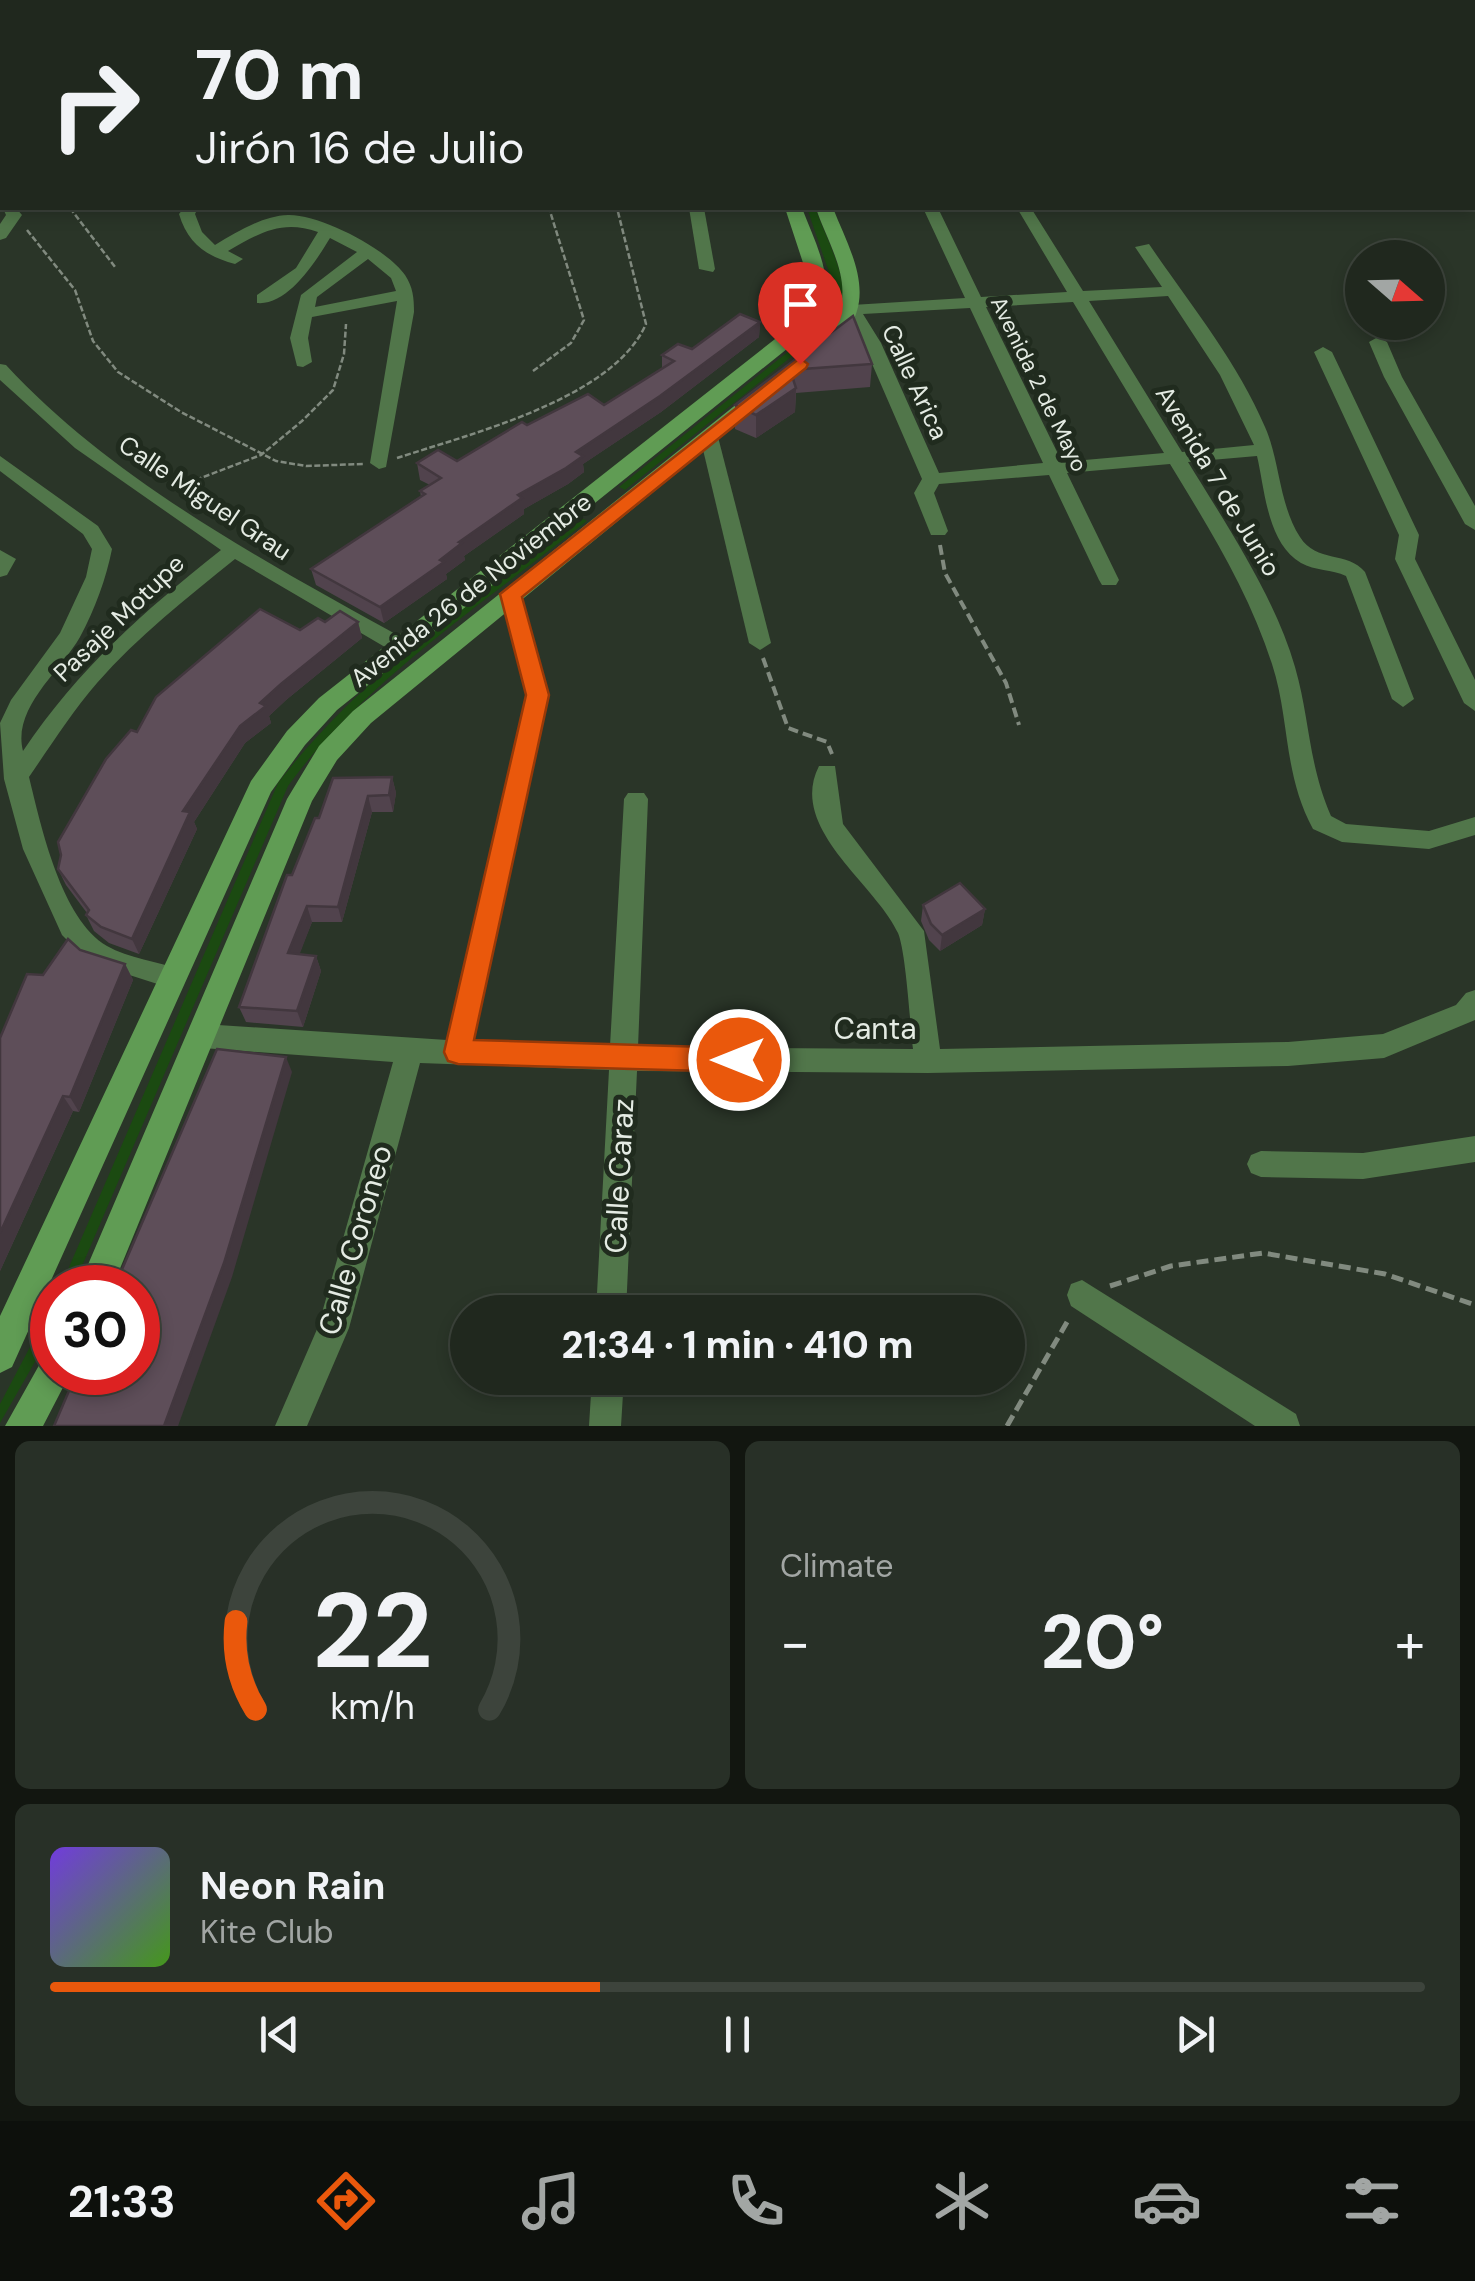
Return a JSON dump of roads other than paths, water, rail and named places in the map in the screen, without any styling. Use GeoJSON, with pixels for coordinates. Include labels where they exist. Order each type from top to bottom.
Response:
{"type":"FeatureCollection","features":[{"type":"Feature","properties":{"kind":"main road","name":"Avenida 26 de Noviembre"},"geometry":{"type":"LineString","coordinates":[[0,1355],[260,788],[296,738],[328,704],[811,320],[818,308],[820,284],[794,210]]}},
{"type":"Feature","properties":{"kind":"main road"},"geometry":{"type":"LineString","coordinates":[[800,364],[837,332],[852,310],[854,294],[825,210]]}},
{"type":"Feature","properties":{"kind":"main road","name":"Avenida 26 de Noviembre"},"geometry":{"type":"LineString","coordinates":[[106,1265],[300,800],[328,753],[362,717],[510,594],[769,388]]}},
{"type":"Feature","properties":{"kind":"main road"},"geometry":{"type":"LineString","coordinates":[[590,496],[618,510]]}},
{"type":"Feature","properties":{"kind":"main road"},"geometry":{"type":"LineString","coordinates":[[23,1426],[41,1395]]}},
{"type":"Feature","properties":{"kind":"street"},"geometry":{"type":"LineString","coordinates":[[190,210],[192,230],[201,245],[235,259]]}},
{"type":"Feature","properties":{"kind":"street"},"geometry":{"type":"LineString","coordinates":[[696,210],[707,270]]}},
{"type":"Feature","properties":{"kind":"street","name":"Avenida 2 de Mayo"},"geometry":{"type":"LineString","coordinates":[[931,210],[1109,580]]}},
{"type":"Feature","properties":{"kind":"street","name":"Avenida 7 de Junio"},"geometry":{"type":"LineString","coordinates":[[1025,210],[1239,561],[1284,666],[1304,778],[1321,822],[1342,833],[1429,840],[1475,826]]}},
{"type":"Feature","properties":{"kind":"street"},"geometry":{"type":"LineString","coordinates":[[0,235],[12,212]]}},
{"type":"Feature","properties":{"kind":"street"},"geometry":{"type":"LineString","coordinates":[[214,252],[288,220],[308,223],[368,252],[398,276],[406,294],[379,463]]}},
{"type":"Feature","properties":{"kind":"street"},"geometry":{"type":"LineString","coordinates":[[263,300],[302,271],[326,232]]}},
{"type":"Feature","properties":{"kind":"street"},"geometry":{"type":"LineString","coordinates":[[1143,247],[1251,414],[1265,450],[1275,501],[1298,551],[1319,564],[1341,563],[1355,572],[1402,699]]}},
{"type":"Feature","properties":{"kind":"street"},"geometry":{"type":"LineString","coordinates":[[303,362],[299,338],[302,314],[318,284],[368,252]]}},
{"type":"Feature","properties":{"kind":"street"},"geometry":{"type":"LineString","coordinates":[[852,310],[1172,291]]}},
{"type":"Feature","properties":{"kind":"street"},"geometry":{"type":"LineString","coordinates":[[302,314],[406,294]]}},
{"type":"Feature","properties":{"kind":"street","name":"Calle Arica"},"geometry":{"type":"LineString","coordinates":[[852,310],[872,342],[932,479],[924,488],[938,531]]}},
{"type":"Feature","properties":{"kind":"street"},"geometry":{"type":"LineString","coordinates":[[1378,342],[1393,377],[1475,524]]}},
{"type":"Feature","properties":{"kind":"street"},"geometry":{"type":"LineString","coordinates":[[1324,352],[1409,535],[1405,559],[1475,703]]}},
{"type":"Feature","properties":{"kind":"street","name":"Calle Miguel Grau"},"geometry":{"type":"LineString","coordinates":[[0,369],[35,409],[232,551],[398,646]]}},
{"type":"Feature","properties":{"kind":"street"},"geometry":{"type":"LineString","coordinates":[[709,436],[760,643]]}},
{"type":"Feature","properties":{"kind":"street"},"geometry":{"type":"LineString","coordinates":[[932,479],[1265,450]]}},
{"type":"Feature","properties":{"kind":"street"},"geometry":{"type":"LineString","coordinates":[[0,462],[91,530],[102,549],[96,576],[70,635],[19,706],[7,734],[35,849],[71,928],[104,959],[174,978]]}},
{"type":"Feature","properties":{"kind":"street","name":"Pasaje Motupe"},"geometry":{"type":"LineString","coordinates":[[16,780],[52,724],[90,676],[161,608],[232,551]]}},
{"type":"Feature","properties":{"kind":"street"},"geometry":{"type":"LineString","coordinates":[[458,1052],[538,695],[510,594]]}},
{"type":"Feature","properties":{"kind":"street"},"geometry":{"type":"LineString","coordinates":[[827,772],[825,793],[832,826],[911,931],[928,1062]]}},
{"type":"Feature","properties":{"kind":"street","name":"Calle Caraz"},"geometry":{"type":"LineString","coordinates":[[612,1295],[636,799]]}},
{"type":"Feature","properties":{"kind":"street","name":"Canta"},"geometry":{"type":"LineString","coordinates":[[204,1036],[410,1051],[625,1059],[928,1062],[1288,1054],[1384,1046],[1466,1013],[1475,1001]]}},
{"type":"Feature","properties":{"kind":"street","name":"Calle Coroneo"},"geometry":{"type":"LineString","coordinates":[[291,1426],[332,1328],[410,1051]]}},
{"type":"Feature","properties":{"kind":"street"},"geometry":{"type":"LineString","coordinates":[[1260,1164],[1363,1166],[1475,1149]]}},
{"type":"Feature","properties":{"kind":"street"},"geometry":{"type":"LineString","coordinates":[[1082,1295],[1284,1426]]}},
{"type":"Feature","properties":{"kind":"street"},"geometry":{"type":"LineString","coordinates":[[605,1426],[607,1395]]}}]}
